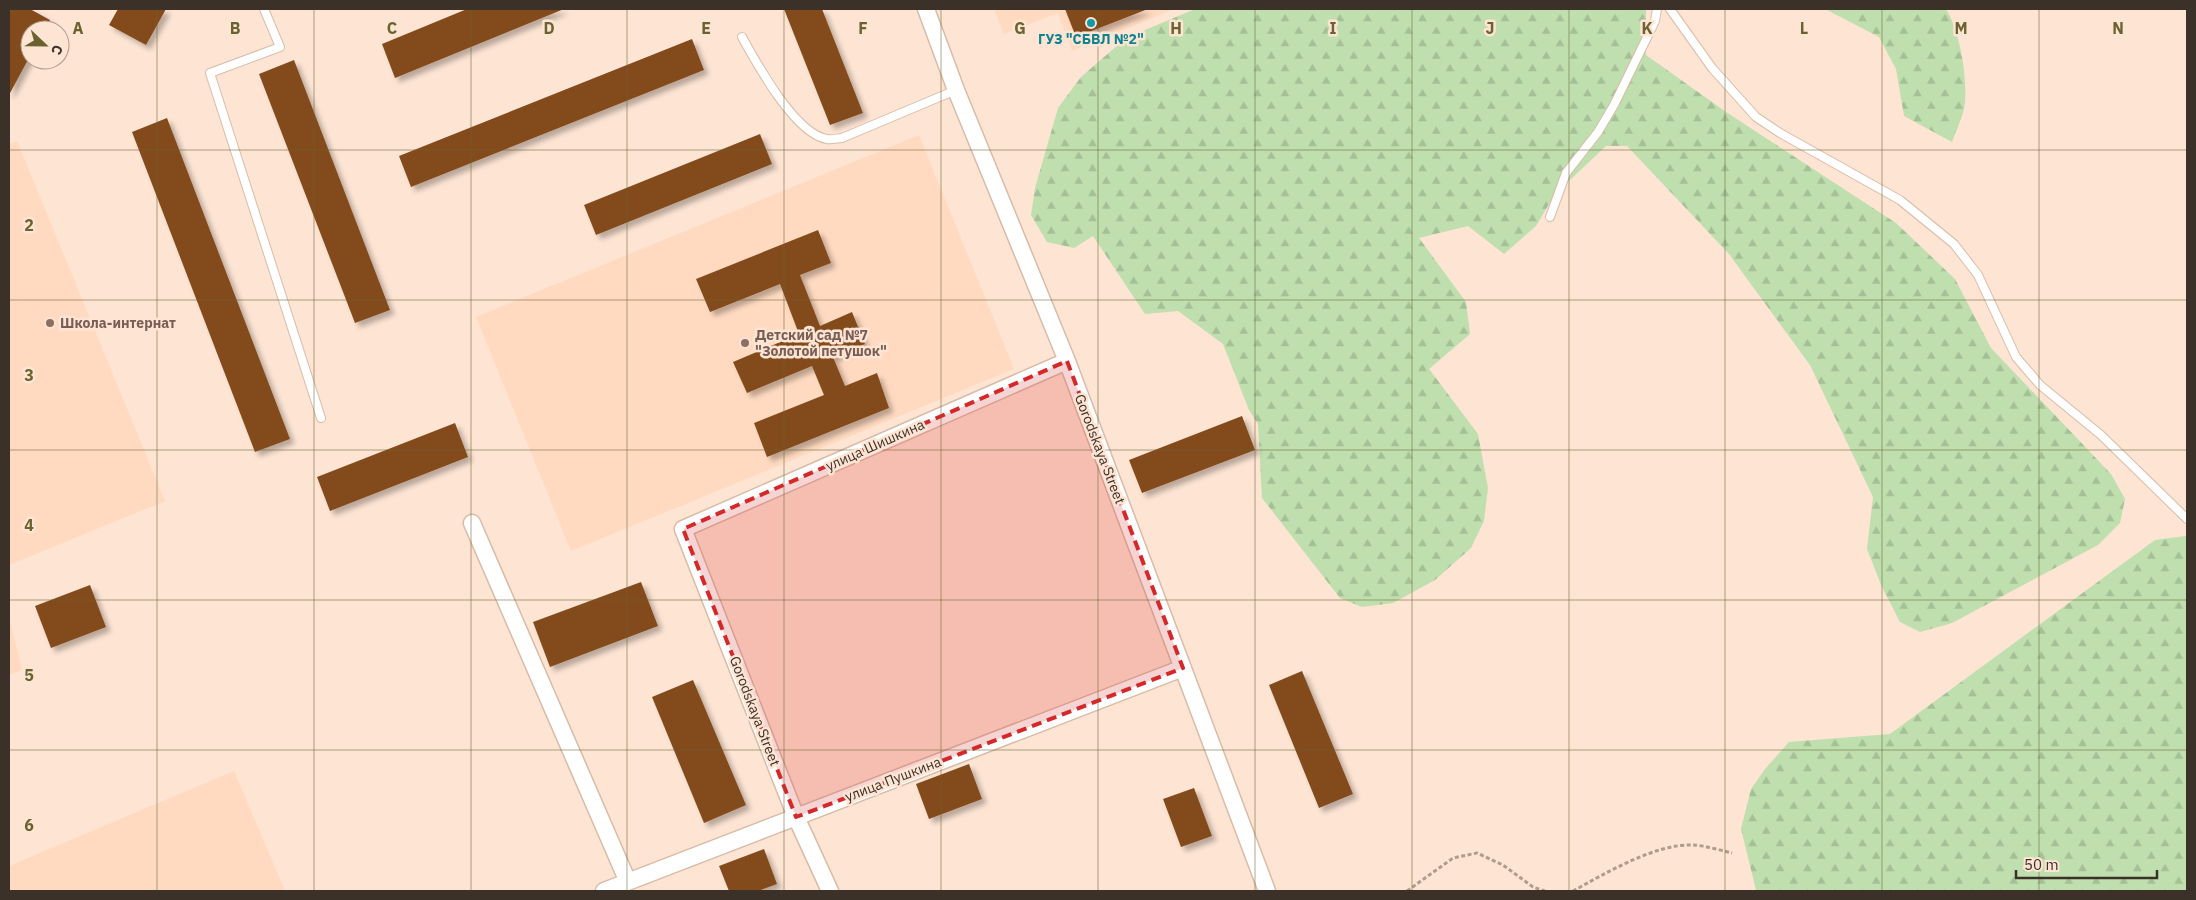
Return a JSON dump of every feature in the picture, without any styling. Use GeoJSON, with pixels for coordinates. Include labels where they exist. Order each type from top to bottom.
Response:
{"type":"FeatureCollection","features":[{"type":"Feature","properties":{"kind":"street","name":"Gorodskaya Street"},"geometry":{"type":"LineString","coordinates":[[926,9],[956,90],[1067,361],[1267,891]]}},
{"type":"Feature","properties":{"kind":"street","name":"улица Шишкина"},"geometry":{"type":"LineString","coordinates":[[684,529],[1067,361]]}},
{"type":"Feature","properties":{"kind":"street"},"geometry":{"type":"LineString","coordinates":[[472,523],[628,882]]}},
{"type":"Feature","properties":{"kind":"street","name":"Gorodskaya Street"},"geometry":{"type":"LineString","coordinates":[[684,529],[796,817],[830,891]]}},
{"type":"Feature","properties":{"kind":"street","name":"улица Пушкина"},"geometry":{"type":"LineString","coordinates":[[604,891],[1183,668]]}},
{"type":"Feature","properties":{"kind":"lane"},"geometry":{"type":"LineString","coordinates":[[264,9],[280,46],[210,74],[321,418]]}},
{"type":"Feature","properties":{"kind":"lane"},"geometry":{"type":"LineString","coordinates":[[1550,217],[1566,173],[1598,132],[1614,105],[1655,21],[1658,9]]}},
{"type":"Feature","properties":{"kind":"lane"},"geometry":{"type":"LineString","coordinates":[[1670,9],[1712,68],[1756,117],[1780,133],[1900,200],[1954,244],[1978,275],[2016,358],[2040,385],[2101,435],[2187,519]]}},
{"type":"Feature","properties":{"kind":"lane"},"geometry":{"type":"LineString","coordinates":[[742,38],[770,86],[801,122],[814,133],[826,139],[842,138],[956,90]]}},
{"type":"Feature","properties":{"kind":"path"},"geometry":{"type":"LineString","coordinates":[[1573,891],[1641,857],[1673,846],[1694,845],[1732,853]]}},
{"type":"Feature","properties":{"kind":"path"},"geometry":{"type":"LineString","coordinates":[[1407,891],[1453,858],[1477,853],[1503,865],[1534,887],[1545,891]]}},
{"type":"Feature","properties":{"kind":"highlighted area"},"geometry":{"type":"Polygon","coordinates":[[[1067,361],[1183,668],[796,817],[683,529],[1067,361]]]}},
{"type":"Feature","properties":{"kind":"shaded area"},"geometry":{"type":"Polygon","coordinates":[[[994,9],[1174,9],[1072,51],[1058,13],[1004,34],[994,9]]]}},
{"type":"Feature","properties":{"kind":"shaded area","name":"Детский сад №7 \"Золотой петушок\""},"geometry":{"type":"Polygon","coordinates":[[[919,135],[1014,369],[571,551],[476,317],[919,135]]]}},
{"type":"Feature","properties":{"kind":"shaded area","name":"Школа-интернат"},"geometry":{"type":"Polygon","coordinates":[[[17,141],[165,501],[9,565],[9,144],[17,141]]]}},
{"type":"Feature","properties":{"kind":"shaded area"},"geometry":{"type":"Polygon","coordinates":[[[9,617],[22,670],[9,675],[9,617]]]}},
{"type":"Feature","properties":{"kind":"shaded area"},"geometry":{"type":"Polygon","coordinates":[[[234,771],[285,891],[9,891],[9,866],[234,771]]]}},
{"type":"Feature","properties":{"kind":"green space"},"geometry":{"type":"Polygon","coordinates":[[[1195,9],[1646,9],[1646,55],[1726,112],[1896,223],[1955,279],[1991,348],[2111,474],[2125,499],[2120,523],[2098,545],[1952,623],[1920,632],[1900,622],[1882,587],[1867,549],[1873,497],[1810,365],[1729,254],[1627,146],[1606,146],[1555,194],[1536,226],[1504,254],[1468,226],[1419,238],[1466,302],[1470,334],[1429,369],[1478,434],[1488,488],[1484,521],[1471,548],[1435,580],[1393,603],[1362,607],[1340,598],[1262,498],[1258,424],[1249,410],[1223,344],[1178,311],[1145,314],[1093,236],[1074,248],[1047,242],[1031,215],[1035,188],[1058,108],[1081,77],[1126,38],[1195,9]]]}},
{"type":"Feature","properties":{"kind":"green space"},"geometry":{"type":"Polygon","coordinates":[[[1825,9],[1946,9],[1959,41],[1965,79],[1962,117],[1952,142],[1904,116],[1896,69],[1879,37],[1825,9]]]}},
{"type":"Feature","properties":{"kind":"green space"},"geometry":{"type":"Polygon","coordinates":[[[2187,537],[2187,891],[1756,890],[1741,829],[1751,789],[1765,769],[1789,742],[1890,734],[2155,540],[2187,537]]]}},
{"type":"Feature","properties":{"kind":"building"},"geometry":{"type":"Polygon","coordinates":[[[9,9],[30,9],[50,20],[20,20],[20,70],[22,70],[9,95],[9,9]]]}},
{"type":"Feature","properties":{"kind":"building"},"geometry":{"type":"Polygon","coordinates":[[[118,9],[166,9],[146,45],[109,25],[118,9]]]}},
{"type":"Feature","properties":{"kind":"building"},"geometry":{"type":"Polygon","coordinates":[[[467,9],[564,9],[395,78],[382,44],[467,9]]]}},
{"type":"Feature","properties":{"kind":"building"},"geometry":{"type":"Polygon","coordinates":[[[784,9],[822,9],[863,113],[830,125],[784,9]]]}},
{"type":"Feature","properties":{"kind":"building","name":"ГУЗ \"СБВЛ №2\""},"geometry":{"type":"Polygon","coordinates":[[[1065,9],[1148,9],[1076,37],[1065,9]]]}},
{"type":"Feature","properties":{"kind":"building"},"geometry":{"type":"Polygon","coordinates":[[[692,39],[704,70],[411,187],[399,156],[692,39]]]}},
{"type":"Feature","properties":{"kind":"building"},"geometry":{"type":"Polygon","coordinates":[[[294,60],[390,310],[355,323],[259,74],[294,60]]]}},
{"type":"Feature","properties":{"kind":"building"},"geometry":{"type":"Polygon","coordinates":[[[167,118],[290,439],[255,452],[132,132],[167,118]]]}},
{"type":"Feature","properties":{"kind":"building"},"geometry":{"type":"Polygon","coordinates":[[[760,134],[772,164],[596,235],[584,205],[760,134]]]}},
{"type":"Feature","properties":{"kind":"building"},"geometry":{"type":"Polygon","coordinates":[[[818,230],[831,263],[800,275],[820,326],[852,312],[865,344],[833,357],[845,386],[877,373],[889,408],[767,457],[754,423],[824,395],[812,366],[747,393],[733,362],[799,334],[780,284],[710,312],[696,279],[818,230]]]}},
{"type":"Feature","properties":{"kind":"building"},"geometry":{"type":"Polygon","coordinates":[[[1242,416],[1255,450],[1142,493],[1129,460],[1242,416]]]}},
{"type":"Feature","properties":{"kind":"building"},"geometry":{"type":"Polygon","coordinates":[[[455,423],[468,457],[330,511],[317,477],[455,423]]]}},
{"type":"Feature","properties":{"kind":"building"},"geometry":{"type":"Polygon","coordinates":[[[641,582],[658,626],[550,667],[533,622],[641,582]]]}},
{"type":"Feature","properties":{"kind":"building"},"geometry":{"type":"Polygon","coordinates":[[[90,585],[106,627],[51,648],[35,606],[90,585]]]}},
{"type":"Feature","properties":{"kind":"building"},"geometry":{"type":"Polygon","coordinates":[[[1302,671],[1353,794],[1319,808],[1269,685],[1302,671]]]}},
{"type":"Feature","properties":{"kind":"building"},"geometry":{"type":"Polygon","coordinates":[[[693,680],[746,805],[704,823],[652,697],[693,680]]]}},
{"type":"Feature","properties":{"kind":"building"},"geometry":{"type":"Polygon","coordinates":[[[969,764],[982,799],[929,819],[916,784],[969,764]]]}},
{"type":"Feature","properties":{"kind":"building"},"geometry":{"type":"Polygon","coordinates":[[[1194,788],[1212,836],[1181,847],[1163,799],[1194,788]]]}},
{"type":"Feature","properties":{"kind":"building"},"geometry":{"type":"Polygon","coordinates":[[[764,849],[777,884],[758,891],[729,891],[719,866],[764,849]]]}},
{"type":"Feature","properties":{"kind":"place","name":"ГУЗ \"СБВЛ №2\""},"geometry":{"type":"Point","coordinates":[1091,23]}},
{"type":"Feature","properties":{"kind":"place","name":"Школа-интернат"},"geometry":{"type":"Point","coordinates":[50,323]}},
{"type":"Feature","properties":{"kind":"place","name":"Детский сад №7 \"Золотой петушок\""},"geometry":{"type":"Point","coordinates":[745,343]}}]}
